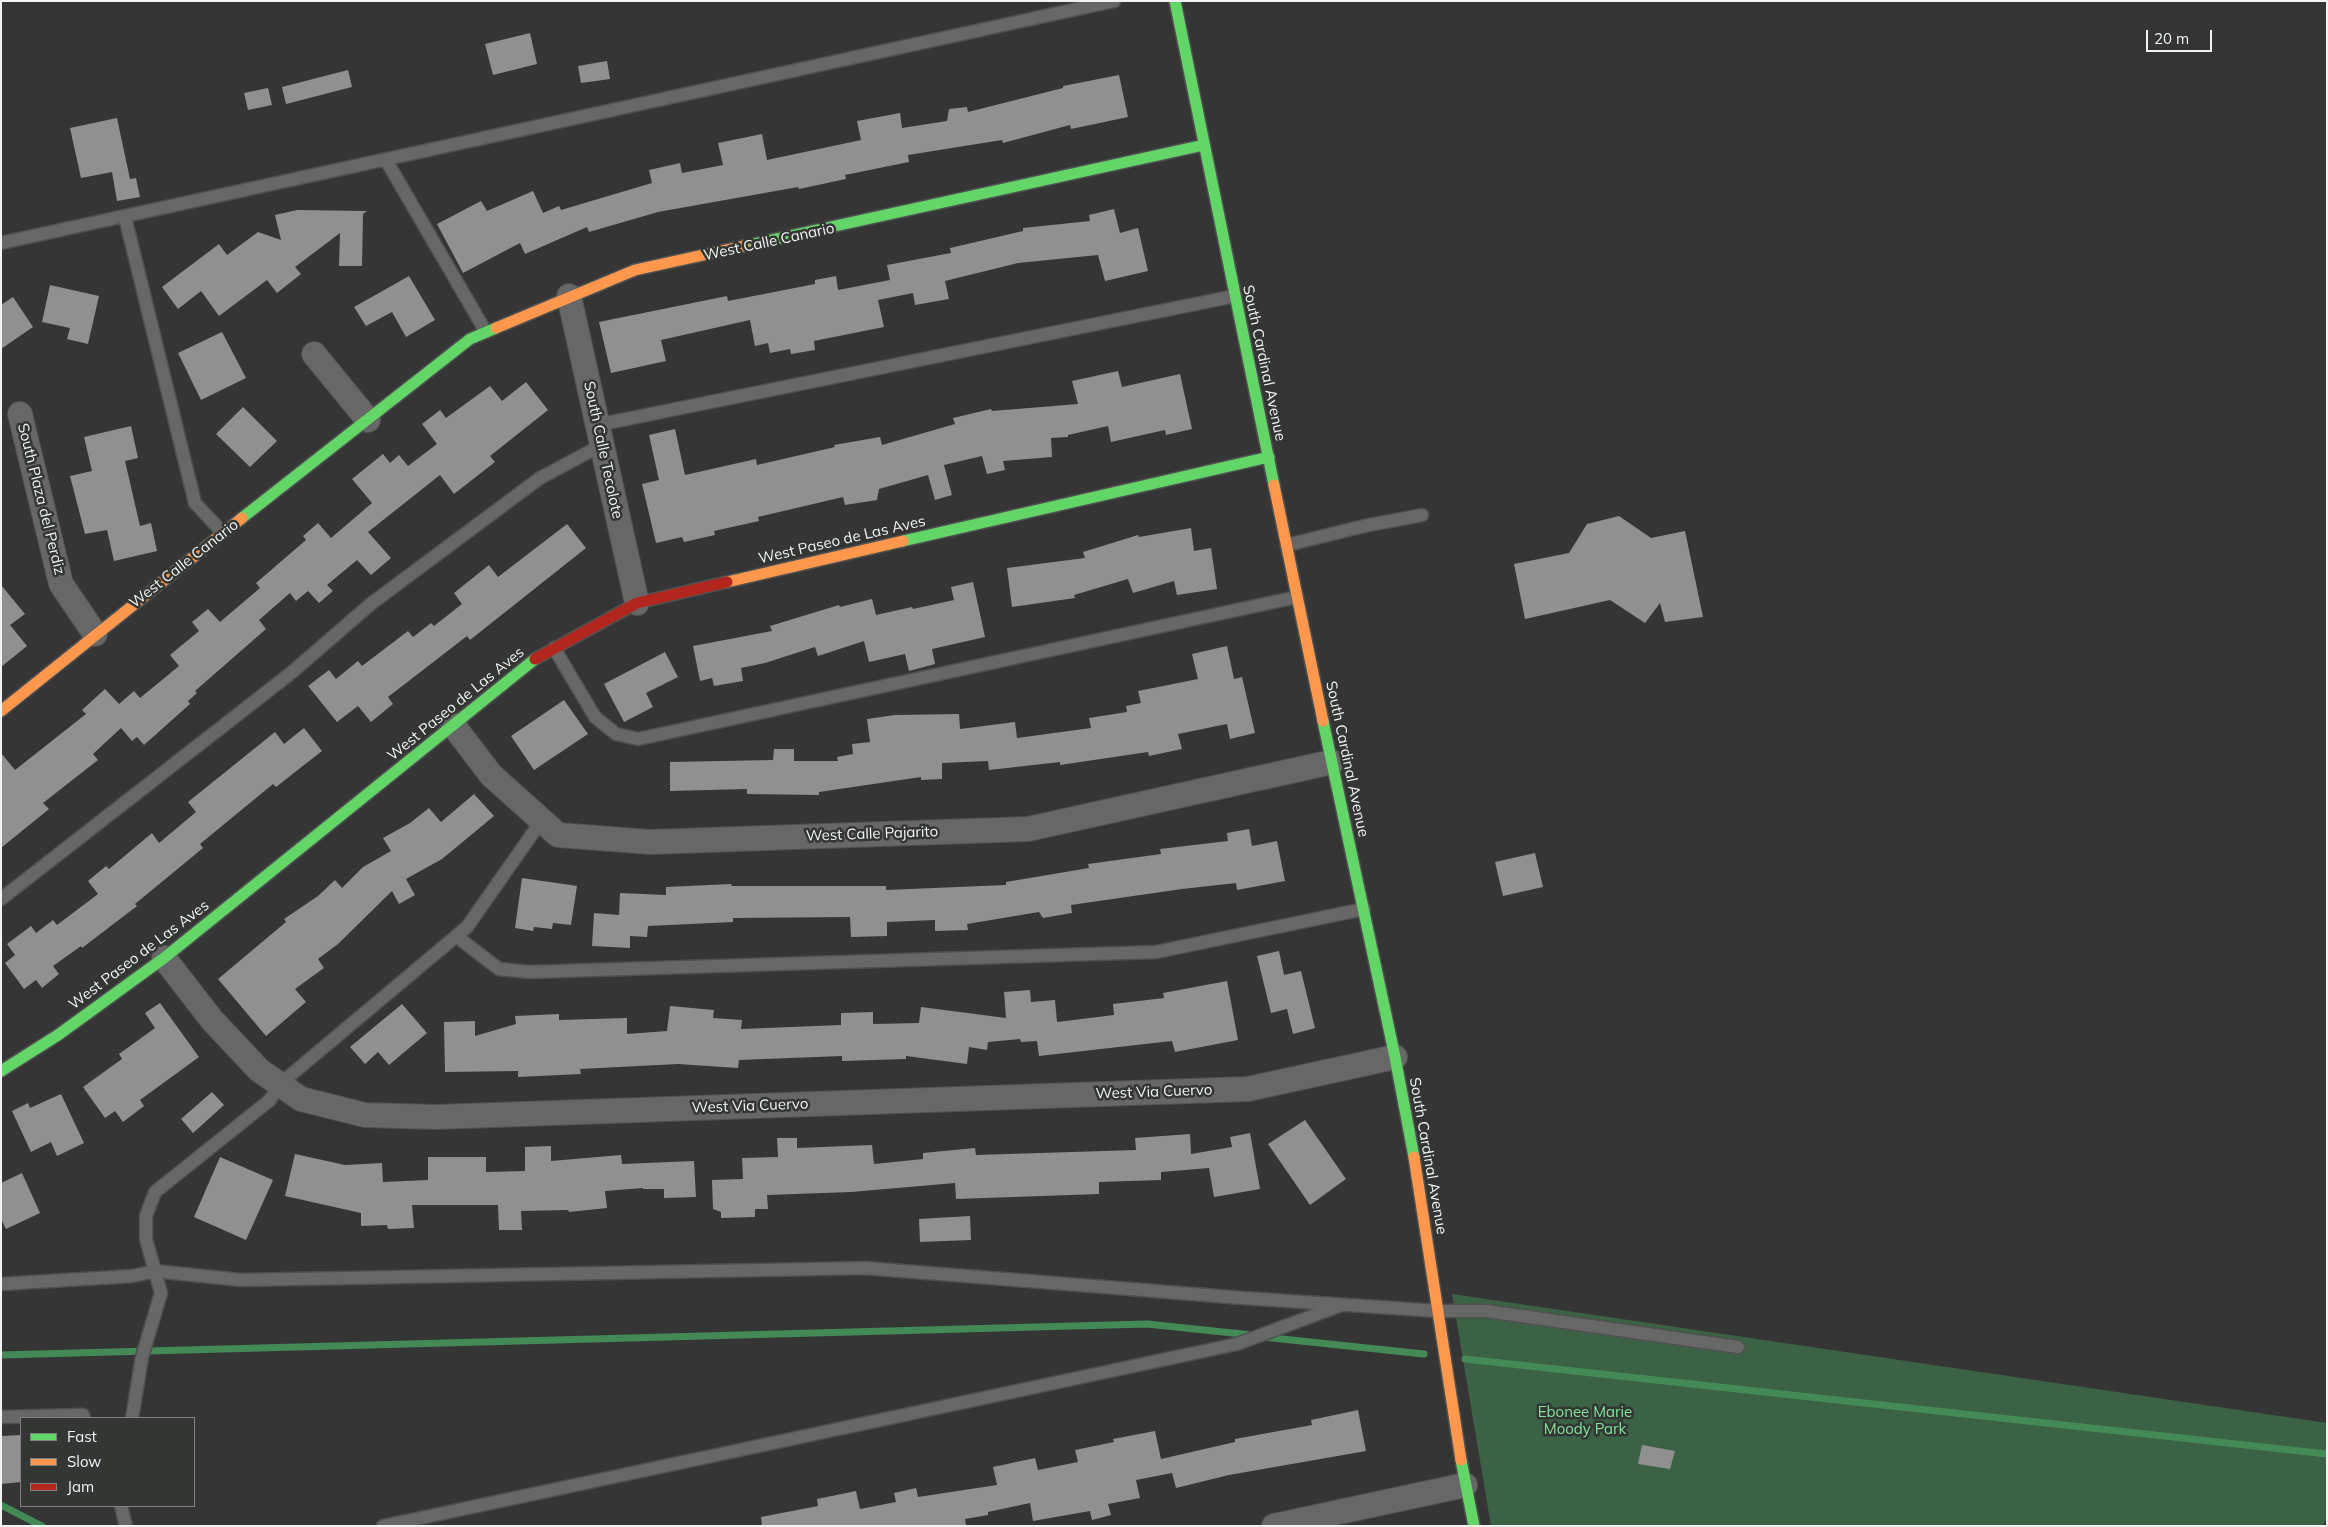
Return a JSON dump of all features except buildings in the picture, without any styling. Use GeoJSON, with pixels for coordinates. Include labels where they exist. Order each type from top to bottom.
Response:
{"type":"FeatureCollection","features":[{"type":"Feature","properties":{"kind":"street","name":"South Cardinal Avenue"},"geometry":{"type":"LineString","coordinates":[[1175,1],[1297,598],[1395,1057],[1422,1200],[1465,1485],[1474,1526]]}},
{"type":"Feature","properties":{"kind":"street","name":"West Calle Canario"},"geometry":{"type":"LineString","coordinates":[[1,711],[95,634],[470,339],[635,270],[1204,145]]}},
{"type":"Feature","properties":{"kind":"street","name":"South Calle Tecolote"},"geometry":{"type":"LineString","coordinates":[[569,296],[637,603]]}},
{"type":"Feature","properties":{"kind":"street"},"geometry":{"type":"LineString","coordinates":[[314,354],[368,420]]}},
{"type":"Feature","properties":{"kind":"street","name":"South Plaza del Perdiz"},"geometry":{"type":"LineString","coordinates":[[20,414],[61,584],[95,634]]}},
{"type":"Feature","properties":{"kind":"street","name":"West Paseo de Las Aves"},"geometry":{"type":"LineString","coordinates":[[1,1071],[58,1035],[164,958],[530,661],[637,603],[1269,457]]}},
{"type":"Feature","properties":{"kind":"street","name":"West Calle Pajarito"},"geometry":{"type":"LineString","coordinates":[[453,725],[491,775],[558,835],[650,842],[1028,829],[1332,762]]}},
{"type":"Feature","properties":{"kind":"street","name":"West Via Cuervo"},"geometry":{"type":"LineString","coordinates":[[164,958],[212,1020],[259,1070],[301,1099],[365,1115],[436,1117],[1248,1089],[1395,1057]]}},
{"type":"Feature","properties":{"kind":"street"},"geometry":{"type":"LineString","coordinates":[[1274,1526],[1297,1523],[1465,1485]]}},
{"type":"Feature","properties":{"kind":"lane"},"geometry":{"type":"LineString","coordinates":[[1,243],[1114,1]]}},
{"type":"Feature","properties":{"kind":"lane"},"geometry":{"type":"LineString","coordinates":[[386,160],[486,332]]}},
{"type":"Feature","properties":{"kind":"lane"},"geometry":{"type":"LineString","coordinates":[[125,216],[195,503],[223,533]]}},
{"type":"Feature","properties":{"kind":"lane"},"geometry":{"type":"LineString","coordinates":[[1,899],[291,673],[372,603],[600,435],[1235,296]]}},
{"type":"Feature","properties":{"kind":"lane"},"geometry":{"type":"LineString","coordinates":[[1287,545],[1364,526],[1422,515]]}},
{"type":"Feature","properties":{"kind":"lane"},"geometry":{"type":"LineString","coordinates":[[554,648],[596,717],[616,734],[638,739],[1297,598]]}},
{"type":"Feature","properties":{"kind":"lane"},"geometry":{"type":"LineString","coordinates":[[132,1417],[142,1357],[161,1293],[146,1239],[146,1216],[155,1192],[270,1100],[280,1084],[467,927],[542,820]]}},
{"type":"Feature","properties":{"kind":"lane"},"geometry":{"type":"LineString","coordinates":[[456,936],[499,969],[530,972],[1156,952],[1364,910]]}},
{"type":"Feature","properties":{"kind":"lane"},"geometry":{"type":"LineString","coordinates":[[1,1284],[133,1276],[155,1271],[241,1280],[865,1268],[1343,1305],[1438,1311],[1486,1311],[1738,1347]]}},
{"type":"Feature","properties":{"kind":"lane"},"geometry":{"type":"LineString","coordinates":[[383,1526],[1237,1344],[1343,1305]]}},
{"type":"Feature","properties":{"kind":"lane"},"geometry":{"type":"LineString","coordinates":[[1,1417],[83,1415],[84,1417]]}},
{"type":"Feature","properties":{"kind":"lane"},"geometry":{"type":"LineString","coordinates":[[121,1507],[126,1526]]}},
{"type":"Feature","properties":{"kind":"green space","name":"Ebonee Marie Moody Park"},"geometry":{"type":"Polygon","coordinates":[[[1452,1294],[2327,1423],[2327,1519],[2322,1526],[1491,1526],[1452,1294]]]}},
{"type":"Feature","properties":{"kind":"waterway"},"geometry":{"type":"LineString","coordinates":[[1,1355],[1147,1324],[1252,1335]]}},
{"type":"Feature","properties":{"kind":"waterway"},"geometry":{"type":"LineString","coordinates":[[1263,1337],[1424,1354]]}},
{"type":"Feature","properties":{"kind":"waterway"},"geometry":{"type":"LineString","coordinates":[[1465,1359],[2327,1454]]}},
{"type":"Feature","properties":{"kind":"waterway"},"geometry":{"type":"LineString","coordinates":[[1,1505],[42,1526]]}},
{"type":"Feature","properties":{"kind":"traffic: fast"},"geometry":{"type":"LineString","coordinates":[[1175,1],[1274,485]]}},
{"type":"Feature","properties":{"kind":"traffic: fast"},"geometry":{"type":"LineString","coordinates":[[744,246],[1204,145]]}},
{"type":"Feature","properties":{"kind":"traffic: fast"},"geometry":{"type":"LineString","coordinates":[[242,518],[470,339],[496,328]]}},
{"type":"Feature","properties":{"kind":"traffic: fast"},"geometry":{"type":"LineString","coordinates":[[903,541],[1269,457]]}},
{"type":"Feature","properties":{"kind":"traffic: fast"},"geometry":{"type":"LineString","coordinates":[[1,1071],[58,1035],[164,958],[535,659]]}},
{"type":"Feature","properties":{"kind":"traffic: fast"},"geometry":{"type":"LineString","coordinates":[[1323,721],[1395,1057],[1414,1157]]}},
{"type":"Feature","properties":{"kind":"traffic: fast"},"geometry":{"type":"LineString","coordinates":[[1461,1460],[1474,1526]]}},
{"type":"Feature","properties":{"kind":"traffic: slow"},"geometry":{"type":"LineString","coordinates":[[496,328],[635,270],[744,246]]}},
{"type":"Feature","properties":{"kind":"traffic: slow"},"geometry":{"type":"LineString","coordinates":[[1274,485],[1323,721]]}},
{"type":"Feature","properties":{"kind":"traffic: slow"},"geometry":{"type":"LineString","coordinates":[[1,711],[242,518]]}},
{"type":"Feature","properties":{"kind":"traffic: slow"},"geometry":{"type":"LineString","coordinates":[[727,582],[903,541]]}},
{"type":"Feature","properties":{"kind":"traffic: slow"},"geometry":{"type":"LineString","coordinates":[[1414,1157],[1461,1460]]}},
{"type":"Feature","properties":{"kind":"traffic: jam"},"geometry":{"type":"LineString","coordinates":[[535,659],[637,603],[727,582]]}}]}
